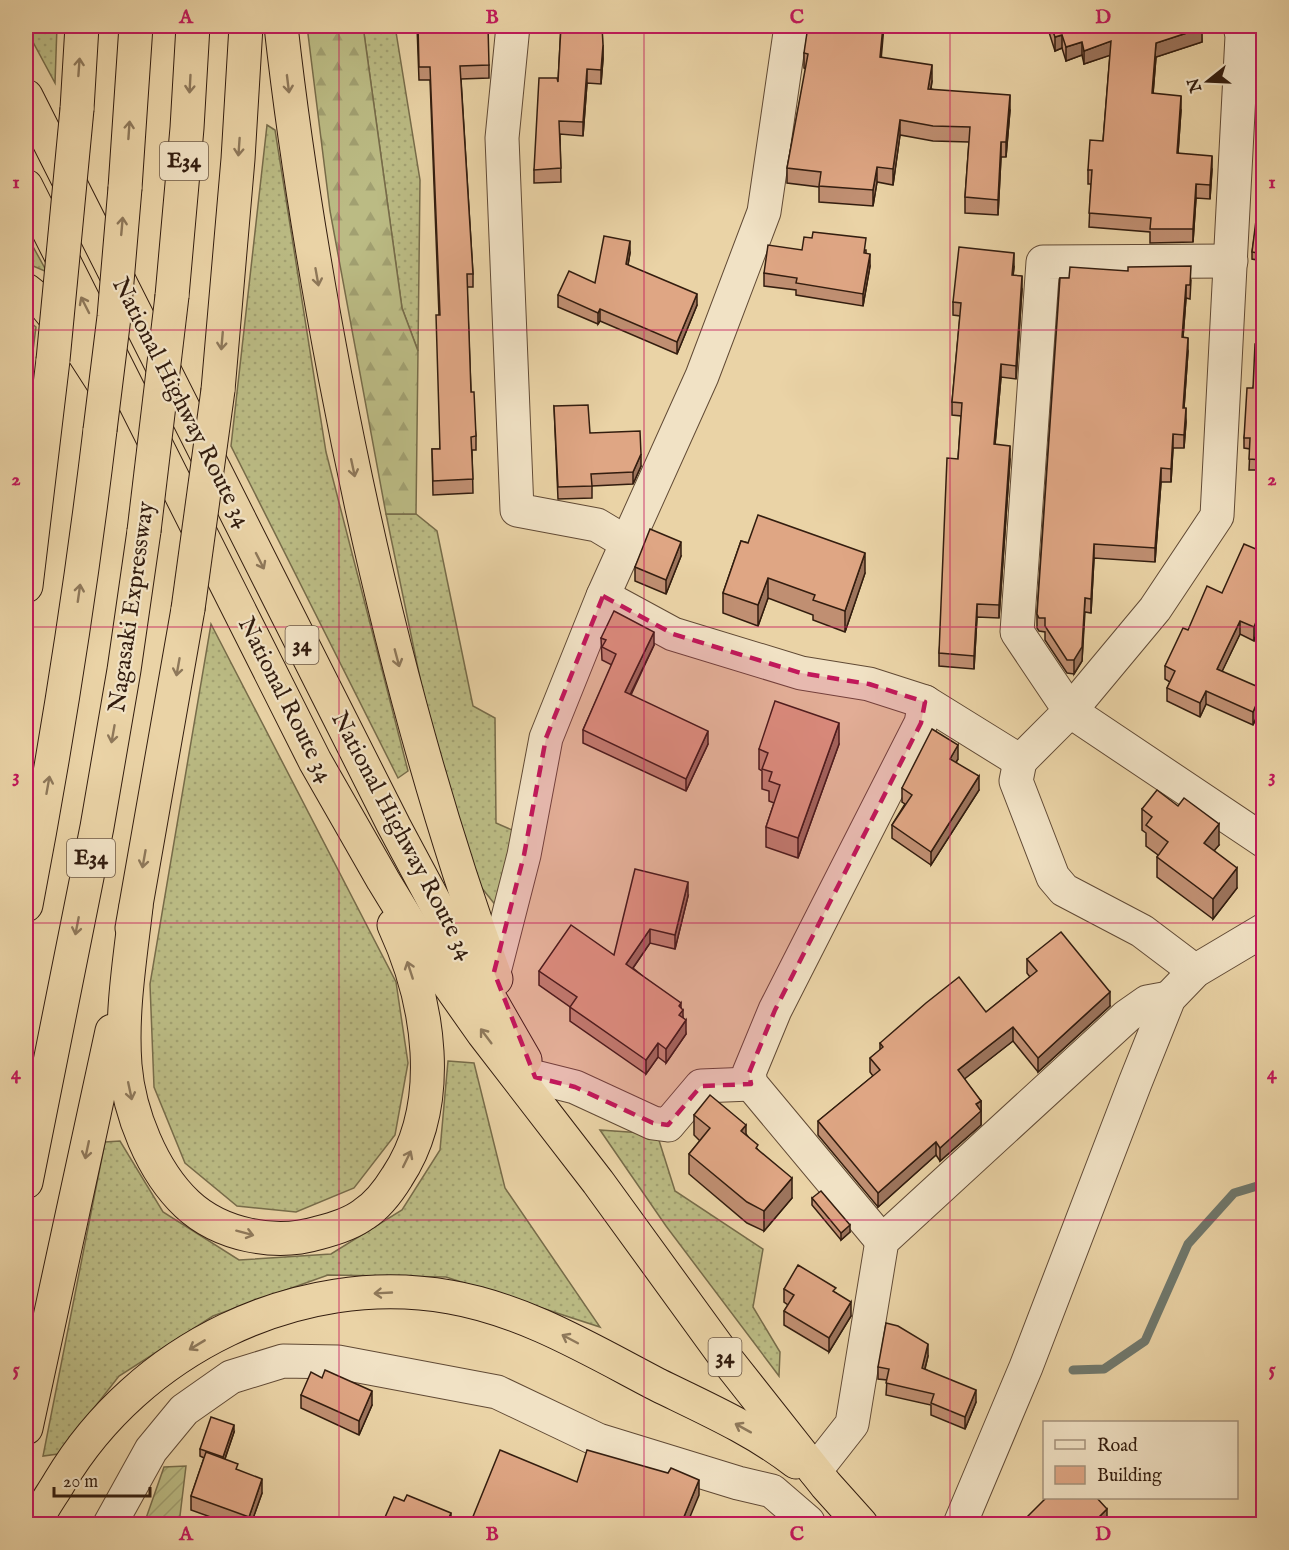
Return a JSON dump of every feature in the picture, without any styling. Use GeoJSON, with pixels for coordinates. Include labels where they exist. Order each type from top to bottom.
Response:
{"type":"FeatureCollection","features":[{"type":"Feature","properties":{"kind":"highway"},"geometry":{"type":"LineString","coordinates":[[26,586],[53,360],[77,109],[82,26]]}},
{"type":"Feature","properties":{"kind":"highway","name":"E34"},"geometry":{"type":"LineString","coordinates":[[26,905],[66,677],[90,517],[114,317],[136,26]]}},
{"type":"Feature","properties":{"kind":"highway","name":"Nagasaki Expressway"},"geometry":{"type":"LineString","coordinates":[[26,1182],[97,827],[124,670],[144,531],[172,296],[187,128],[193,26]]}},
{"type":"Feature","properties":{"kind":"highway"},"geometry":{"type":"LineString","coordinates":[[26,1428],[102,1079],[136,907],[188,609],[218,390],[238,159],[246,26]]}},
{"type":"Feature","properties":{"kind":"highway"},"geometry":{"type":"LineString","coordinates":[[281,26],[316,273],[354,474],[387,621],[432,784],[475,921],[532,1071]]}},
{"type":"Feature","properties":{"kind":"highway","name":"National Highway Route 34"},"geometry":{"type":"LineString","coordinates":[[26,96],[394,826],[441,914],[532,1071],[598,1182],[729,1361],[820,1478],[861,1524]]}},
{"type":"Feature","properties":{"kind":"highway","name":"National Route 34"},"geometry":{"type":"LineString","coordinates":[[26,186],[315,761],[383,880],[433,962],[483,1033],[598,1182]]}},
{"type":"Feature","properties":{"kind":"highway"},"geometry":{"type":"LineString","coordinates":[[26,290],[45,305],[81,349],[225,582]]}},
{"type":"Feature","properties":{"kind":"highway"},"geometry":{"type":"LineString","coordinates":[[26,443],[53,360]]}},
{"type":"Feature","properties":{"kind":"highway"},"geometry":{"type":"LineString","coordinates":[[136,907],[124,1016],[125,1067],[134,1110],[146,1145],[164,1178],[188,1205],[214,1222],[243,1234],[276,1240],[304,1238],[335,1228],[364,1214],[388,1192],[406,1164],[419,1133],[426,1097],[428,1060],[424,1023],[398,934],[315,761]]}},
{"type":"Feature","properties":{"kind":"highway"},"geometry":{"type":"LineString","coordinates":[[35,1524],[67,1469],[94,1431],[126,1397],[160,1369],[204,1341],[250,1319],[298,1304],[344,1295],[396,1292],[450,1297],[507,1311],[561,1334],[742,1428],[780,1449],[820,1478]]}},
{"type":"Feature","properties":{"kind":"street"},"geometry":{"type":"LineString","coordinates":[[513,26],[502,138],[517,510],[597,525],[627,543]]}},
{"type":"Feature","properties":{"kind":"street"},"geometry":{"type":"LineString","coordinates":[[494,972],[524,855],[546,738],[603,596],[702,376],[764,212],[791,26]]}},
{"type":"Feature","properties":{"kind":"street"},"geometry":{"type":"LineString","coordinates":[[1195,971],[1142,931],[1064,890],[1053,877],[1016,782],[1020,761],[1070,711],[1155,609],[1216,516],[1231,261],[1242,36],[1240,26]]}},
{"type":"Feature","properties":{"kind":"street"},"geometry":{"type":"LineString","coordinates":[[1231,261],[1043,262],[1017,632],[1070,711],[1263,841]]}},
{"type":"Feature","properties":{"kind":"street"},"geometry":{"type":"LineString","coordinates":[[603,596],[673,634],[801,673],[869,684],[925,702],[1020,761]]}},
{"type":"Feature","properties":{"kind":"street"},"geometry":{"type":"LineString","coordinates":[[882,1241],[751,1084],[749,1073],[775,1010],[921,723],[925,702]]}},
{"type":"Feature","properties":{"kind":"street"},"geometry":{"type":"LineString","coordinates":[[960,1524],[1026,1368],[1169,998],[1195,971],[1263,930]]}},
{"type":"Feature","properties":{"kind":"street"},"geometry":{"type":"LineString","coordinates":[[820,1478],[852,1424],[882,1241],[1127,1016],[1148,1002],[1169,998]]}},
{"type":"Feature","properties":{"kind":"street"},"geometry":{"type":"LineString","coordinates":[[532,1071],[574,1087],[653,1123],[668,1125],[701,1086],[751,1084]]}},
{"type":"Feature","properties":{"kind":"street"},"geometry":{"type":"LineString","coordinates":[[110,1524],[151,1450],[184,1410],[231,1377],[282,1361],[338,1362],[497,1392],[598,1440],[738,1483],[772,1491],[808,1522]]}},
{"type":"Feature","properties":{"kind":"highlighted area"},"geometry":{"type":"Polygon","coordinates":[[[603,596],[673,634],[801,673],[869,684],[925,702],[921,723],[775,1010],[749,1073],[751,1084],[701,1086],[668,1125],[653,1123],[575,1087],[535,1077],[494,972],[524,855],[546,738],[603,596]]]}},
{"type":"Feature","properties":{"kind":"green space"},"geometry":{"type":"Polygon","coordinates":[[[26,26],[57,26],[55,83],[26,29],[26,26]]]}},
{"type":"Feature","properties":{"kind":"green space"},"geometry":{"type":"Polygon","coordinates":[[[307,26],[363,26],[402,308],[418,351],[416,514],[386,514],[330,211],[307,26]]]}},
{"type":"Feature","properties":{"kind":"green space"},"geometry":{"type":"Polygon","coordinates":[[[363,26],[395,26],[420,180],[418,351],[402,308],[363,26]]]}},
{"type":"Feature","properties":{"kind":"green space"},"geometry":{"type":"Polygon","coordinates":[[[1260,26],[1264,26],[1263,120],[1261,120],[1260,26]]]}},
{"type":"Feature","properties":{"kind":"green space"},"geometry":{"type":"Polygon","coordinates":[[[267,125],[275,130],[326,452],[408,771],[398,778],[231,446],[267,125]]]}},
{"type":"Feature","properties":{"kind":"green space"},"geometry":{"type":"Polygon","coordinates":[[[26,234],[47,272],[26,263],[26,234]]]}},
{"type":"Feature","properties":{"kind":"green space"},"geometry":{"type":"Polygon","coordinates":[[[26,319],[36,327],[26,405],[26,319]]]}},
{"type":"Feature","properties":{"kind":"green space"},"geometry":{"type":"Polygon","coordinates":[[[386,514],[416,514],[437,531],[473,706],[495,718],[496,823],[519,833],[501,912],[473,877],[422,688],[386,514]]]}},
{"type":"Feature","properties":{"kind":"green space"},"geometry":{"type":"Polygon","coordinates":[[[211,624],[396,982],[408,1063],[395,1135],[354,1188],[296,1212],[237,1206],[185,1163],[154,1087],[150,984],[211,624]]]}},
{"type":"Feature","properties":{"kind":"green space"},"geometry":{"type":"Polygon","coordinates":[[[448,1061],[474,1063],[505,1188],[600,1327],[446,1277],[328,1275],[213,1316],[119,1376],[58,1454],[43,1456],[105,1142],[120,1141],[163,1212],[239,1260],[331,1254],[402,1210],[440,1150],[448,1061]]]}},
{"type":"Feature","properties":{"kind":"green space"},"geometry":{"type":"Polygon","coordinates":[[[600,1130],[657,1134],[675,1191],[763,1249],[753,1307],[780,1352],[779,1376],[666,1226],[600,1130]]]}},
{"type":"Feature","properties":{"kind":"green space"},"geometry":{"type":"Polygon","coordinates":[[[186,1466],[179,1524],[144,1524],[164,1467],[186,1466]]]}},
{"type":"Feature","properties":{"kind":"building"},"geometry":{"type":"Polygon","coordinates":[[[418,26],[488,26],[489,65],[460,66],[473,274],[467,274],[471,392],[474,392],[476,436],[471,437],[473,479],[433,481],[432,449],[440,449],[436,315],[440,315],[430,67],[419,67],[418,26]]]}},
{"type":"Feature","properties":{"kind":"building"},"geometry":{"type":"Polygon","coordinates":[[[561,26],[602,26],[601,70],[587,69],[583,122],[559,121],[561,168],[534,170],[539,78],[557,78],[558,82],[561,26]]]}},
{"type":"Feature","properties":{"kind":"building"},"geometry":{"type":"Polygon","coordinates":[[[808,26],[883,26],[880,57],[932,65],[928,89],[1010,95],[1006,142],[1001,142],[998,200],[965,197],[970,127],[933,126],[900,120],[893,169],[877,167],[873,190],[819,186],[821,172],[787,168],[808,54],[804,53],[808,26]]]}},
{"type":"Feature","properties":{"kind":"building"},"geometry":{"type":"Polygon","coordinates":[[[1051,26],[1201,26],[1202,28],[1156,43],[1152,93],[1181,96],[1177,153],[1212,156],[1210,185],[1196,184],[1193,229],[1150,229],[1151,218],[1089,213],[1092,170],[1088,170],[1090,140],[1103,141],[1111,41],[1084,51],[1082,42],[1066,47],[1062,35],[1055,37],[1051,26]]]}},
{"type":"Feature","properties":{"kind":"building"},"geometry":{"type":"Polygon","coordinates":[[[1261,181],[1263,181],[1263,254],[1252,252],[1261,181]]]}},
{"type":"Feature","properties":{"kind":"building"},"geometry":{"type":"Polygon","coordinates":[[[813,232],[866,238],[864,253],[870,254],[863,294],[796,283],[797,278],[764,273],[768,245],[802,250],[804,237],[812,238],[813,232]]]}},
{"type":"Feature","properties":{"kind":"building"},"geometry":{"type":"Polygon","coordinates":[[[604,236],[630,241],[626,264],[697,294],[677,342],[600,309],[598,313],[558,295],[569,271],[595,283],[604,236]]]}},
{"type":"Feature","properties":{"kind":"building"},"geometry":{"type":"Polygon","coordinates":[[[959,247],[1014,253],[1012,275],[1022,276],[1016,366],[1001,364],[994,444],[1010,446],[999,605],[977,604],[974,656],[939,653],[947,458],[958,459],[962,403],[952,402],[961,303],[953,302],[959,247]]]}},
{"type":"Feature","properties":{"kind":"building"},"geometry":{"type":"Polygon","coordinates":[[[1191,266],[1190,285],[1186,285],[1182,337],[1188,338],[1183,408],[1186,408],[1184,435],[1173,434],[1171,469],[1161,468],[1155,548],[1094,544],[1091,599],[1085,598],[1082,647],[1074,660],[1067,660],[1045,626],[1045,618],[1039,618],[1037,614],[1060,278],[1069,278],[1070,267],[1128,271],[1128,267],[1191,266]]]}},
{"type":"Feature","properties":{"kind":"building"},"geometry":{"type":"Polygon","coordinates":[[[1255,344],[1263,344],[1263,460],[1249,459],[1250,438],[1244,438],[1247,388],[1253,388],[1255,344]]]}},
{"type":"Feature","properties":{"kind":"building"},"geometry":{"type":"Polygon","coordinates":[[[588,405],[590,433],[640,431],[641,454],[633,472],[591,474],[592,486],[558,487],[554,406],[588,405]]]}},
{"type":"Feature","properties":{"kind":"building"},"geometry":{"type":"Polygon","coordinates":[[[758,515],[865,553],[845,611],[813,600],[815,595],[768,578],[758,605],[723,593],[741,541],[748,543],[758,515]]]}},
{"type":"Feature","properties":{"kind":"building"},"geometry":{"type":"Polygon","coordinates":[[[650,529],[681,542],[666,580],[635,567],[650,529]]]}},
{"type":"Feature","properties":{"kind":"building"},"geometry":{"type":"Polygon","coordinates":[[[1244,544],[1263,552],[1263,604],[1254,627],[1240,621],[1217,669],[1263,689],[1253,712],[1206,691],[1200,703],[1167,688],[1175,671],[1165,666],[1183,628],[1188,630],[1207,586],[1222,593],[1244,544]]]}},
{"type":"Feature","properties":{"kind":"building"},"geometry":{"type":"Polygon","coordinates":[[[614,611],[654,632],[625,692],[708,731],[686,779],[583,730],[616,654],[602,647],[606,640],[601,638],[614,611]]]}},
{"type":"Feature","properties":{"kind":"building"},"geometry":{"type":"Polygon","coordinates":[[[775,701],[839,723],[798,838],[766,827],[780,785],[769,781],[772,772],[762,769],[768,753],[759,749],[775,701]]]}},
{"type":"Feature","properties":{"kind":"building"},"geometry":{"type":"Polygon","coordinates":[[[932,729],[958,745],[950,759],[979,776],[931,852],[892,825],[912,795],[902,788],[932,729]]]}},
{"type":"Feature","properties":{"kind":"building"},"geometry":{"type":"Polygon","coordinates":[[[1157,790],[1178,806],[1184,798],[1219,824],[1204,843],[1237,868],[1213,899],[1157,857],[1168,842],[1146,825],[1152,817],[1142,809],[1157,790]]]}},
{"type":"Feature","properties":{"kind":"building"},"geometry":{"type":"Polygon","coordinates":[[[635,869],[688,882],[675,935],[650,929],[626,964],[681,1003],[679,1006],[683,1010],[679,1015],[686,1020],[666,1049],[658,1043],[646,1060],[570,1007],[577,997],[539,971],[571,925],[614,955],[635,869]]]}},
{"type":"Feature","properties":{"kind":"building"},"geometry":{"type":"Polygon","coordinates":[[[1061,932],[1110,992],[1038,1058],[1013,1027],[958,1070],[981,1101],[976,1104],[981,1111],[940,1148],[936,1142],[878,1193],[818,1121],[880,1070],[870,1058],[883,1047],[880,1043],[959,977],[986,1012],[1037,971],[1027,959],[1061,932]]]}},
{"type":"Feature","properties":{"kind":"building"},"geometry":{"type":"Polygon","coordinates":[[[710,1095],[746,1125],[741,1131],[758,1145],[756,1148],[792,1178],[764,1211],[747,1202],[689,1154],[710,1128],[694,1115],[710,1095]]]}},
{"type":"Feature","properties":{"kind":"building"},"geometry":{"type":"Polygon","coordinates":[[[821,1191],[850,1225],[841,1233],[812,1198],[821,1191]]]}},
{"type":"Feature","properties":{"kind":"building"},"geometry":{"type":"Polygon","coordinates":[[[798,1265],[836,1288],[833,1291],[851,1302],[829,1338],[784,1311],[794,1295],[784,1289],[798,1265]]]}},
{"type":"Feature","properties":{"kind":"building"},"geometry":{"type":"Polygon","coordinates":[[[886,1323],[898,1326],[928,1344],[922,1368],[976,1390],[965,1417],[931,1403],[934,1394],[886,1383],[889,1369],[878,1367],[886,1323]]]}},
{"type":"Feature","properties":{"kind":"building"},"geometry":{"type":"Polygon","coordinates":[[[325,1370],[372,1391],[359,1421],[301,1395],[311,1372],[322,1378],[325,1370]]]}},
{"type":"Feature","properties":{"kind":"building"},"geometry":{"type":"Polygon","coordinates":[[[211,1417],[234,1425],[223,1457],[200,1449],[211,1417]]]}},
{"type":"Feature","properties":{"kind":"building"},"geometry":{"type":"Polygon","coordinates":[[[500,1450],[577,1482],[587,1450],[668,1473],[671,1468],[699,1480],[681,1524],[470,1524],[500,1450]]]}},
{"type":"Feature","properties":{"kind":"building"},"geometry":{"type":"Polygon","coordinates":[[[206,1452],[238,1464],[236,1469],[262,1479],[249,1517],[191,1496],[206,1452]]]}},
{"type":"Feature","properties":{"kind":"building"},"geometry":{"type":"Polygon","coordinates":[[[407,1495],[451,1513],[446,1524],[382,1524],[394,1497],[404,1501],[407,1495]]]}},
{"type":"Feature","properties":{"kind":"building"},"geometry":{"type":"Polygon","coordinates":[[[1045,1499],[1098,1499],[1107,1509],[1097,1519],[1102,1524],[1030,1524],[1025,1519],[1045,1499]]]}},
{"type":"Feature","properties":{"kind":"waterway"},"geometry":{"type":"LineString","coordinates":[[1073,1370],[1104,1369],[1145,1341],[1188,1244],[1234,1193],[1264,1184]]}}]}
